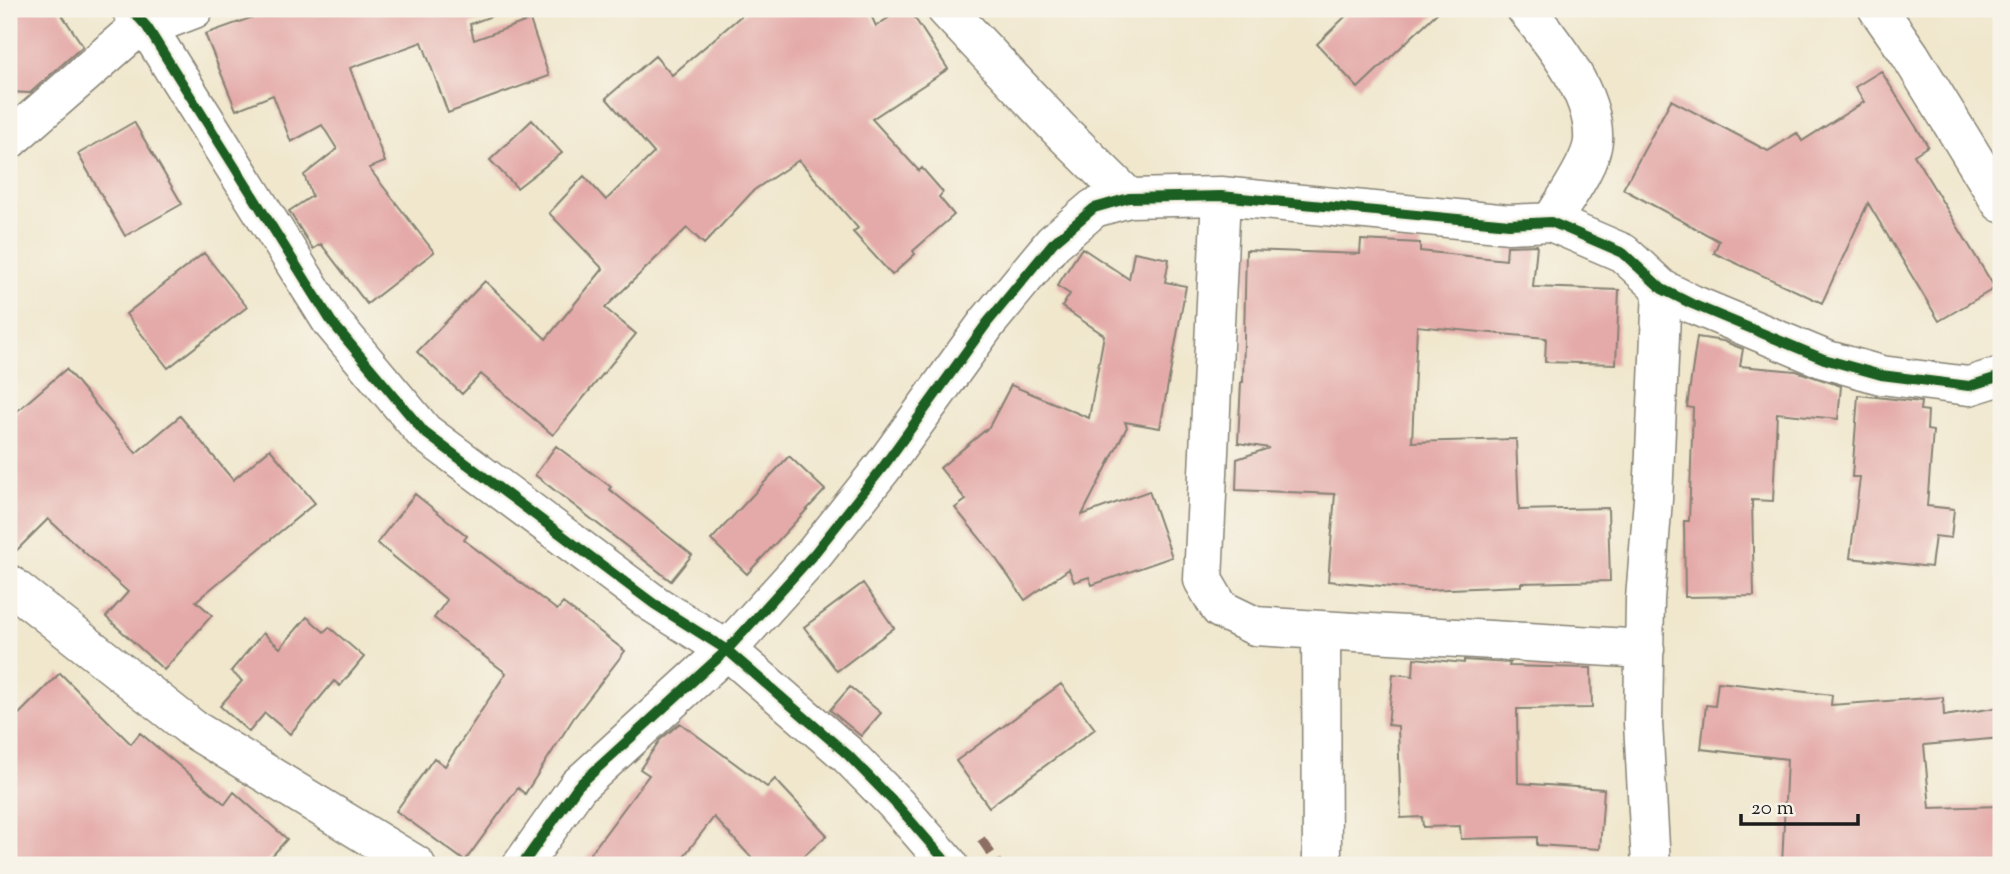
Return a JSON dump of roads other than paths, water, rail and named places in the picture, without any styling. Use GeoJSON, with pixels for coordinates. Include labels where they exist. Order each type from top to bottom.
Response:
{"type":"FeatureCollection","features":[{"type":"Feature","properties":{"kind":"street"},"geometry":{"type":"LineString","coordinates":[[9,140],[140,19],[194,9]]}},
{"type":"Feature","properties":{"kind":"street"},"geometry":{"type":"LineString","coordinates":[[946,9],[1059,129],[1129,198]]}},
{"type":"Feature","properties":{"kind":"street"},"geometry":{"type":"LineString","coordinates":[[1526,9],[1560,51],[1578,83],[1590,116],[1593,142],[1583,170],[1550,222]]}},
{"type":"Feature","properties":{"kind":"street"},"geometry":{"type":"LineString","coordinates":[[1878,9],[1910,55],[2001,203]]}},
{"type":"Feature","properties":{"kind":"street"},"geometry":{"type":"LineString","coordinates":[[140,19],[331,321],[424,432],[654,604],[727,650],[848,755],[897,804],[949,865]]}},
{"type":"Feature","properties":{"kind":"street"},"geometry":{"type":"LineString","coordinates":[[1221,196],[1203,580],[1220,609],[1255,626],[1645,649]]}},
{"type":"Feature","properties":{"kind":"street"},"geometry":{"type":"LineString","coordinates":[[522,865],[578,786],[727,650],[814,554],[866,489],[987,323],[1053,243],[1094,208],[1129,198],[1221,196],[1509,224],[1550,222],[1623,253],[1662,289],[1824,359],[1881,374],[1969,386],[2001,376]]}},
{"type":"Feature","properties":{"kind":"street"},"geometry":{"type":"LineString","coordinates":[[1651,865],[1643,723],[1645,599],[1653,499],[1662,289]]}},
{"type":"Feature","properties":{"kind":"street"},"geometry":{"type":"LineString","coordinates":[[9,584],[193,729],[416,865]]}},
{"type":"Feature","properties":{"kind":"street"},"geometry":{"type":"LineString","coordinates":[[1321,630],[1322,865]]}}]}
